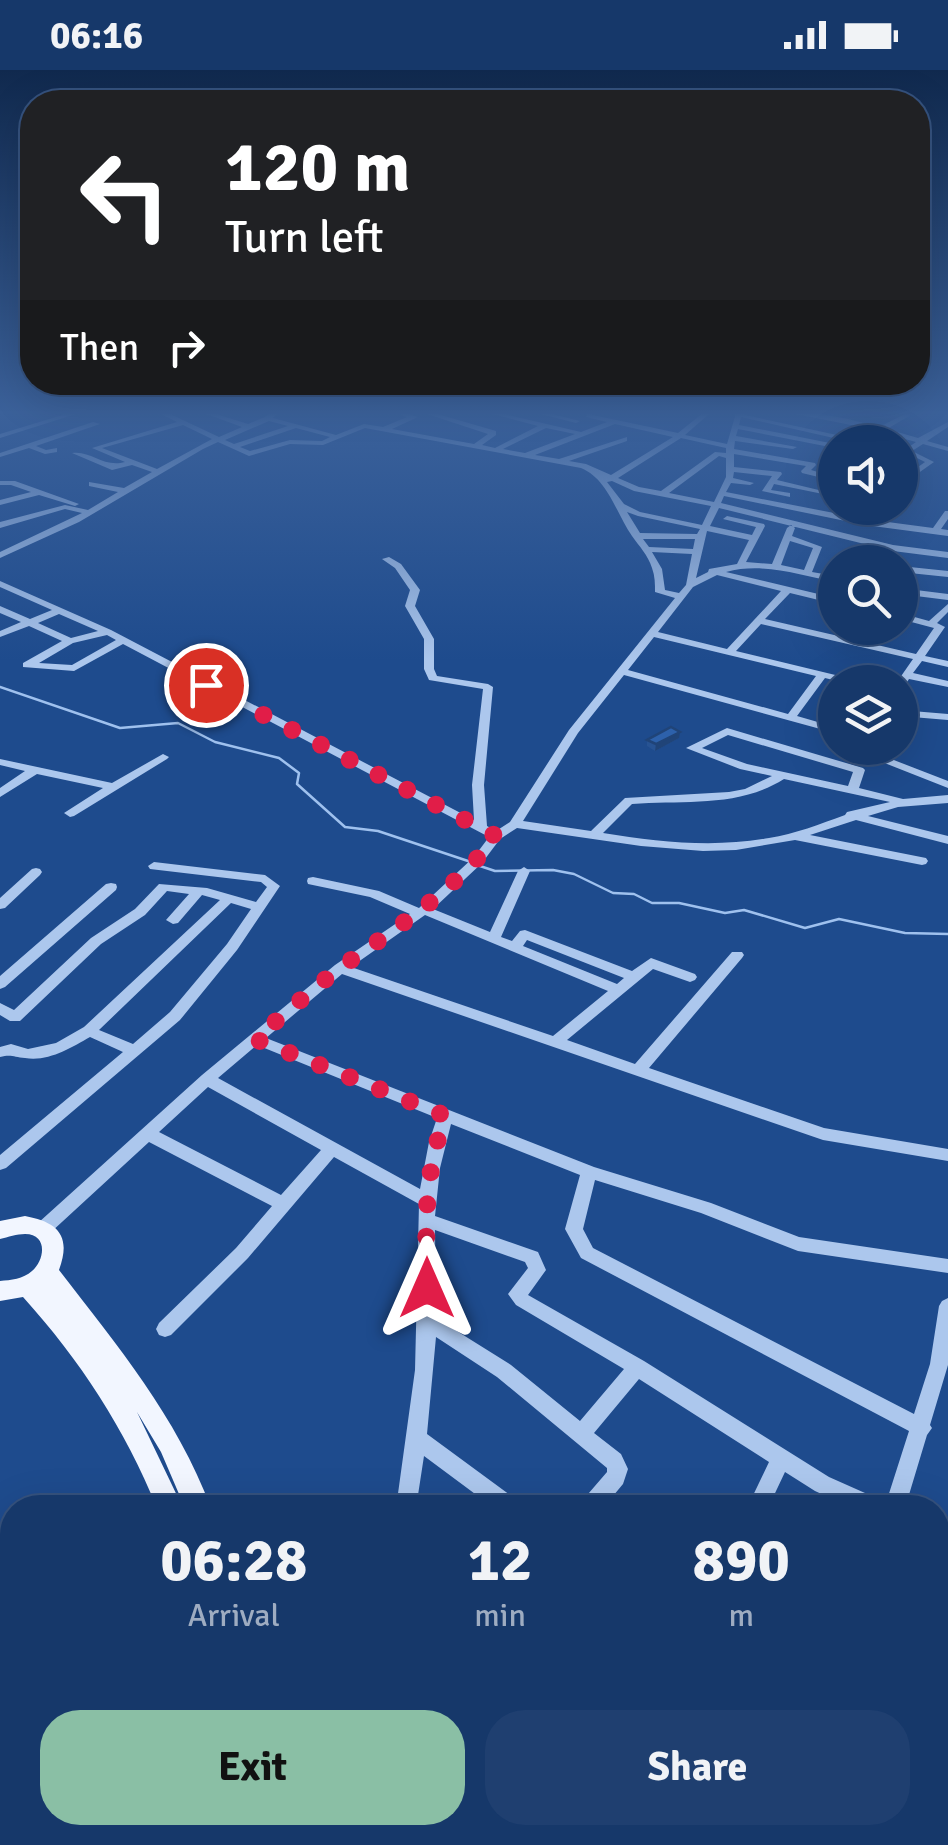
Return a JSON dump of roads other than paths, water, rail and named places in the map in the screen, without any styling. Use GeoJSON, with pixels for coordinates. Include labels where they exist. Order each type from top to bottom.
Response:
{"type":"FeatureCollection","features":[{"type":"Feature","properties":{"kind":"main road"},"geometry":{"type":"LineString","coordinates":[[0,1230],[30,1224],[44,1228],[55,1240],[56,1255],[37,1279],[0,1291]]}},
{"type":"Feature","properties":{"kind":"main road"},"geometry":{"type":"LineString","coordinates":[[37,1279],[124,1409],[151,1457],[165,1495]]}},
{"type":"Feature","properties":{"kind":"main road"},"geometry":{"type":"LineString","coordinates":[[37,1279],[134,1385],[194,1495]]}},
{"type":"Feature","properties":{"kind":"street"},"geometry":{"type":"LineString","coordinates":[[0,503],[27,496]]}},
{"type":"Feature","properties":{"kind":"street"},"geometry":{"type":"LineString","coordinates":[[47,496],[75,504]]}},
{"type":"Feature","properties":{"kind":"street"},"geometry":{"type":"LineString","coordinates":[[0,555],[116,496]]}},
{"type":"Feature","properties":{"kind":"street"},"geometry":{"type":"LineString","coordinates":[[613,496],[659,573],[660,592],[686,590]]}},
{"type":"Feature","properties":{"kind":"street"},"geometry":{"type":"LineString","coordinates":[[670,496],[680,498]]}},
{"type":"Feature","properties":{"kind":"street"},"geometry":{"type":"LineString","coordinates":[[652,518],[683,496]]}},
{"type":"Feature","properties":{"kind":"street"},"geometry":{"type":"LineString","coordinates":[[686,590],[716,496]]}},
{"type":"Feature","properties":{"kind":"street"},"geometry":{"type":"LineString","coordinates":[[767,496],[789,522],[905,550],[947,555],[946,574],[918,572]]}},
{"type":"Feature","properties":{"kind":"street"},"geometry":{"type":"LineString","coordinates":[[783,496],[800,509],[883,525],[948,532]]}},
{"type":"Feature","properties":{"kind":"street"},"geometry":{"type":"LineString","coordinates":[[776,566],[789,522],[818,496]]}},
{"type":"Feature","properties":{"kind":"street"},"geometry":{"type":"LineString","coordinates":[[620,506],[700,539]]}},
{"type":"Feature","properties":{"kind":"street"},"geometry":{"type":"LineString","coordinates":[[0,525],[66,507],[87,512]]}},
{"type":"Feature","properties":{"kind":"street"},"geometry":{"type":"LineString","coordinates":[[936,530],[947,515]]}},
{"type":"Feature","properties":{"kind":"street"},"geometry":{"type":"LineString","coordinates":[[727,519],[761,526],[742,563]]}},
{"type":"Feature","properties":{"kind":"street"},"geometry":{"type":"LineString","coordinates":[[636,536],[754,538]]}},
{"type":"Feature","properties":{"kind":"street"},"geometry":{"type":"LineString","coordinates":[[787,537],[817,546],[818,554],[807,574]]}},
{"type":"Feature","properties":{"kind":"street"},"geometry":{"type":"LineString","coordinates":[[645,549],[700,539]]}},
{"type":"Feature","properties":{"kind":"street"},"geometry":{"type":"LineString","coordinates":[[386,559],[398,566],[415,590],[410,606],[429,640],[429,669],[433,678],[488,688],[478,785],[481,828]]}},
{"type":"Feature","properties":{"kind":"street"},"geometry":{"type":"LineString","coordinates":[[44,1228],[255,1039],[340,968],[422,912],[478,860],[496,836],[515,824],[566,740],[686,590],[712,571],[742,563],[818,576]]}},
{"type":"Feature","properties":{"kind":"street"},"geometry":{"type":"LineString","coordinates":[[712,571],[818,597]]}},
{"type":"Feature","properties":{"kind":"street"},"geometry":{"type":"LineString","coordinates":[[0,584],[108,632],[496,836]]}},
{"type":"Feature","properties":{"kind":"street"},"geometry":{"type":"LineString","coordinates":[[729,652],[787,590]]}},
{"type":"Feature","properties":{"kind":"street"},"geometry":{"type":"LineString","coordinates":[[918,594],[948,598]]}},
{"type":"Feature","properties":{"kind":"street"},"geometry":{"type":"LineString","coordinates":[[931,624],[948,607]]}},
{"type":"Feature","properties":{"kind":"street"},"geometry":{"type":"LineString","coordinates":[[0,609],[70,641]]}},
{"type":"Feature","properties":{"kind":"street"},"geometry":{"type":"LineString","coordinates":[[0,634],[61,610]]}},
{"type":"Feature","properties":{"kind":"street"},"geometry":{"type":"LineString","coordinates":[[759,620],[948,664]]}},
{"type":"Feature","properties":{"kind":"street"},"geometry":{"type":"LineString","coordinates":[[915,665],[940,627],[918,621]]}},
{"type":"Feature","properties":{"kind":"street"},"geometry":{"type":"LineString","coordinates":[[108,632],[70,641],[27,665],[74,668],[123,640]]}},
{"type":"Feature","properties":{"kind":"street"},"geometry":{"type":"LineString","coordinates":[[650,633],[818,674]]}},
{"type":"Feature","properties":{"kind":"street"},"geometry":{"type":"LineString","coordinates":[[620,671],[818,725]]}},
{"type":"Feature","properties":{"kind":"street"},"geometry":{"type":"LineString","coordinates":[[791,716],[818,680]]}},
{"type":"Feature","properties":{"kind":"street"},"geometry":{"type":"LineString","coordinates":[[918,681],[948,684]]}},
{"type":"Feature","properties":{"kind":"street"},"geometry":{"type":"LineString","coordinates":[[918,714],[948,717]]}},
{"type":"Feature","properties":{"kind":"street"},"geometry":{"type":"LineString","coordinates":[[853,788],[859,770],[727,731],[692,748],[744,767],[853,788],[902,802]]}},
{"type":"Feature","properties":{"kind":"street"},"geometry":{"type":"LineString","coordinates":[[70,813],[163,757]]}},
{"type":"Feature","properties":{"kind":"street"},"geometry":{"type":"LineString","coordinates":[[0,762],[114,787]]}},
{"type":"Feature","properties":{"kind":"street"},"geometry":{"type":"LineString","coordinates":[[898,765],[948,785]]}},
{"type":"Feature","properties":{"kind":"street"},"geometry":{"type":"LineString","coordinates":[[0,794],[36,769]]}},
{"type":"Feature","properties":{"kind":"street"},"geometry":{"type":"LineString","coordinates":[[593,836],[629,801],[749,791],[766,788],[782,775]]}},
{"type":"Feature","properties":{"kind":"street"},"geometry":{"type":"LineString","coordinates":[[515,824],[681,849],[794,836],[850,814],[902,802],[948,799]]}},
{"type":"Feature","properties":{"kind":"street"},"geometry":{"type":"LineString","coordinates":[[850,814],[948,840]]}},
{"type":"Feature","properties":{"kind":"street"},"geometry":{"type":"LineString","coordinates":[[794,836],[922,861]]}},
{"type":"Feature","properties":{"kind":"street"},"geometry":{"type":"LineString","coordinates":[[0,1164],[175,1016],[274,886],[271,881],[190,867],[154,866]]}},
{"type":"Feature","properties":{"kind":"street"},"geometry":{"type":"LineString","coordinates":[[493,938],[500,932],[505,907],[524,871]]}},
{"type":"Feature","properties":{"kind":"street"},"geometry":{"type":"LineString","coordinates":[[0,905],[36,872]]}},
{"type":"Feature","properties":{"kind":"street"},"geometry":{"type":"LineString","coordinates":[[313,881],[374,894],[515,946],[616,989]]}},
{"type":"Feature","properties":{"kind":"street"},"geometry":{"type":"LineString","coordinates":[[0,984],[110,886]]}},
{"type":"Feature","properties":{"kind":"street"},"geometry":{"type":"LineString","coordinates":[[0,1008],[15,1017],[116,924],[140,912],[164,887],[259,907]]}},
{"type":"Feature","properties":{"kind":"street"},"geometry":{"type":"LineString","coordinates":[[173,920],[198,893]]}},
{"type":"Feature","properties":{"kind":"street"},"geometry":{"type":"LineString","coordinates":[[0,1052],[11,1049],[28,1054],[60,1048],[89,1031],[228,899]]}},
{"type":"Feature","properties":{"kind":"street"},"geometry":{"type":"LineString","coordinates":[[515,946],[526,934],[634,976]]}},
{"type":"Feature","properties":{"kind":"street"},"geometry":{"type":"LineString","coordinates":[[638,1072],[737,955]]}},
{"type":"Feature","properties":{"kind":"street"},"geometry":{"type":"LineString","coordinates":[[554,1043],[654,962],[690,977]]}},
{"type":"Feature","properties":{"kind":"street"},"geometry":{"type":"LineString","coordinates":[[340,968],[823,1134],[948,1155]]}},
{"type":"Feature","properties":{"kind":"street"},"geometry":{"type":"LineString","coordinates":[[89,1031],[136,1051]]}},
{"type":"Feature","properties":{"kind":"street"},"geometry":{"type":"LineString","coordinates":[[255,1039],[589,1172],[705,1208],[798,1244],[948,1266]]}},
{"type":"Feature","properties":{"kind":"street"},"geometry":{"type":"LineString","coordinates":[[207,1080],[332,1148],[426,1210],[532,1256],[536,1270],[517,1294],[522,1300],[841,1495]]}},
{"type":"Feature","properties":{"kind":"street"},"geometry":{"type":"LineString","coordinates":[[409,1495],[420,1440],[431,1154],[446,1116]]}},
{"type":"Feature","properties":{"kind":"street"},"geometry":{"type":"LineString","coordinates":[[148,1134],[282,1204]]}},
{"type":"Feature","properties":{"kind":"street"},"geometry":{"type":"LineString","coordinates":[[165,1330],[242,1253],[332,1148]]}},
{"type":"Feature","properties":{"kind":"street"},"geometry":{"type":"LineString","coordinates":[[589,1172],[574,1229],[587,1253],[922,1428]]}},
{"type":"Feature","properties":{"kind":"street"},"geometry":{"type":"LineString","coordinates":[[899,1495],[939,1364],[948,1306]]}},
{"type":"Feature","properties":{"kind":"street"},"geometry":{"type":"LineString","coordinates":[[427,1322],[504,1371],[582,1434],[618,1469],[616,1478],[601,1495]]}},
{"type":"Feature","properties":{"kind":"street"},"geometry":{"type":"LineString","coordinates":[[582,1434],[637,1367]]}},
{"type":"Feature","properties":{"kind":"street"},"geometry":{"type":"LineString","coordinates":[[420,1440],[494,1495]]}},
{"type":"Feature","properties":{"kind":"street"},"geometry":{"type":"LineString","coordinates":[[762,1495],[781,1458]]}},
{"type":"Feature","properties":{"kind":"waterway"},"geometry":{"type":"LineString","coordinates":[[0,687],[120,728],[178,723],[215,742],[279,758],[299,773],[297,784],[345,827],[378,831],[471,862]]}},
{"type":"Feature","properties":{"kind":"waterway"},"geometry":{"type":"LineString","coordinates":[[480,866],[495,871],[553,870],[574,874],[613,893],[634,894],[652,903],[679,903],[725,913],[744,910],[805,928],[839,919],[905,933],[948,934]]}}]}
